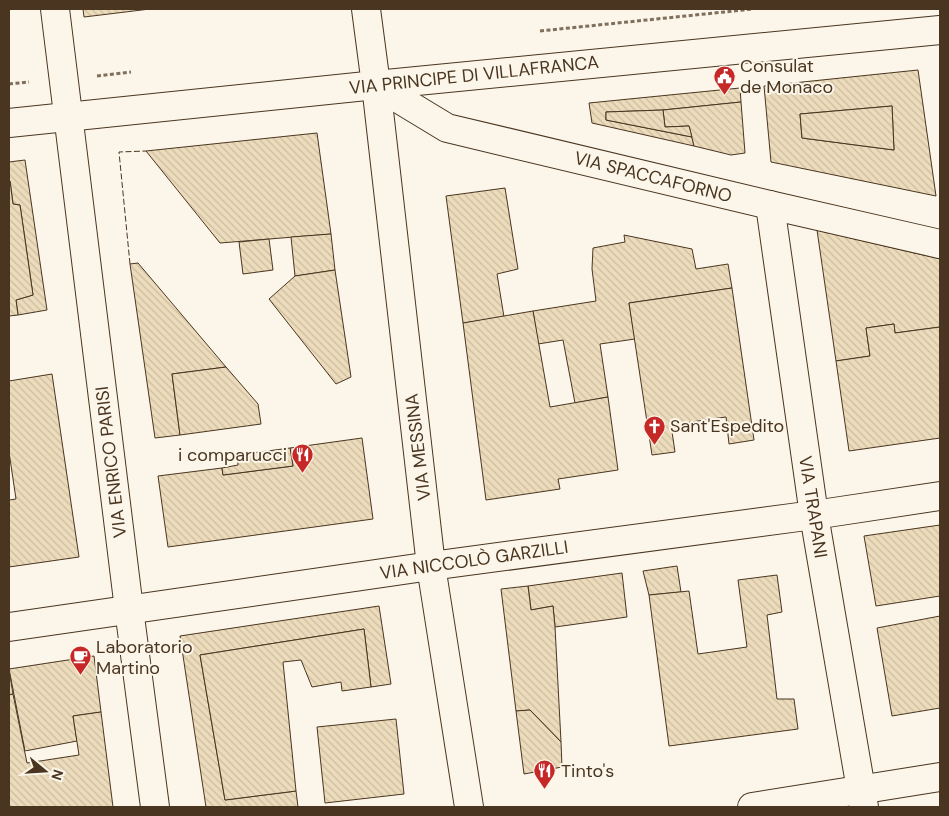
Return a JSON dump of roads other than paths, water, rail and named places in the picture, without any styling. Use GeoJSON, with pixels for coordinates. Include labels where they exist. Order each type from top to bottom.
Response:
{"type":"FeatureCollection","features":[{"type":"Feature","properties":{"kind":"street","name":"VIA ENRICO PARISI"},"geometry":{"type":"LineString","coordinates":[[55,9],[129,609],[156,807]]}},
{"type":"Feature","properties":{"kind":"street","name":"VIA MESSINA"},"geometry":{"type":"LineString","coordinates":[[366,9],[431,566],[469,807]]}},
{"type":"Feature","properties":{"kind":"street","name":"VIA PRINCIPE DI VILLAFRANCA"},"geometry":{"type":"LineString","coordinates":[[9,122],[940,30]]}},
{"type":"Feature","properties":{"kind":"street","name":"VIA SPACCAFORNO"},"geometry":{"type":"LineString","coordinates":[[376,85],[447,128],[940,244]]}},
{"type":"Feature","properties":{"kind":"street","name":"VIA TRAPANI"},"geometry":{"type":"LineString","coordinates":[[770,205],[814,515],[863,798]]}},
{"type":"Feature","properties":{"kind":"street","name":"VIA NICCOLÒ GARZILLI"},"geometry":{"type":"LineString","coordinates":[[9,627],[431,566],[814,515],[940,496]]}},
{"type":"Feature","properties":{"kind":"street"},"geometry":{"type":"LineString","coordinates":[[752,807],[863,798],[940,777]]}},
{"type":"Feature","properties":{"kind":"place","name":"Consulat de Monaco"},"geometry":{"type":"Point","coordinates":[724,95]}},
{"type":"Feature","properties":{"kind":"place","name":"Sant'Espedito"},"geometry":{"type":"Point","coordinates":[654,445]}},
{"type":"Feature","properties":{"kind":"place","name":"i comparucci"},"geometry":{"type":"Point","coordinates":[303,474]}},
{"type":"Feature","properties":{"kind":"place","name":"Laboratorio Martino"},"geometry":{"type":"Point","coordinates":[80,676]}},
{"type":"Feature","properties":{"kind":"place","name":"Tinto's"},"geometry":{"type":"Point","coordinates":[545,790]}}]}
